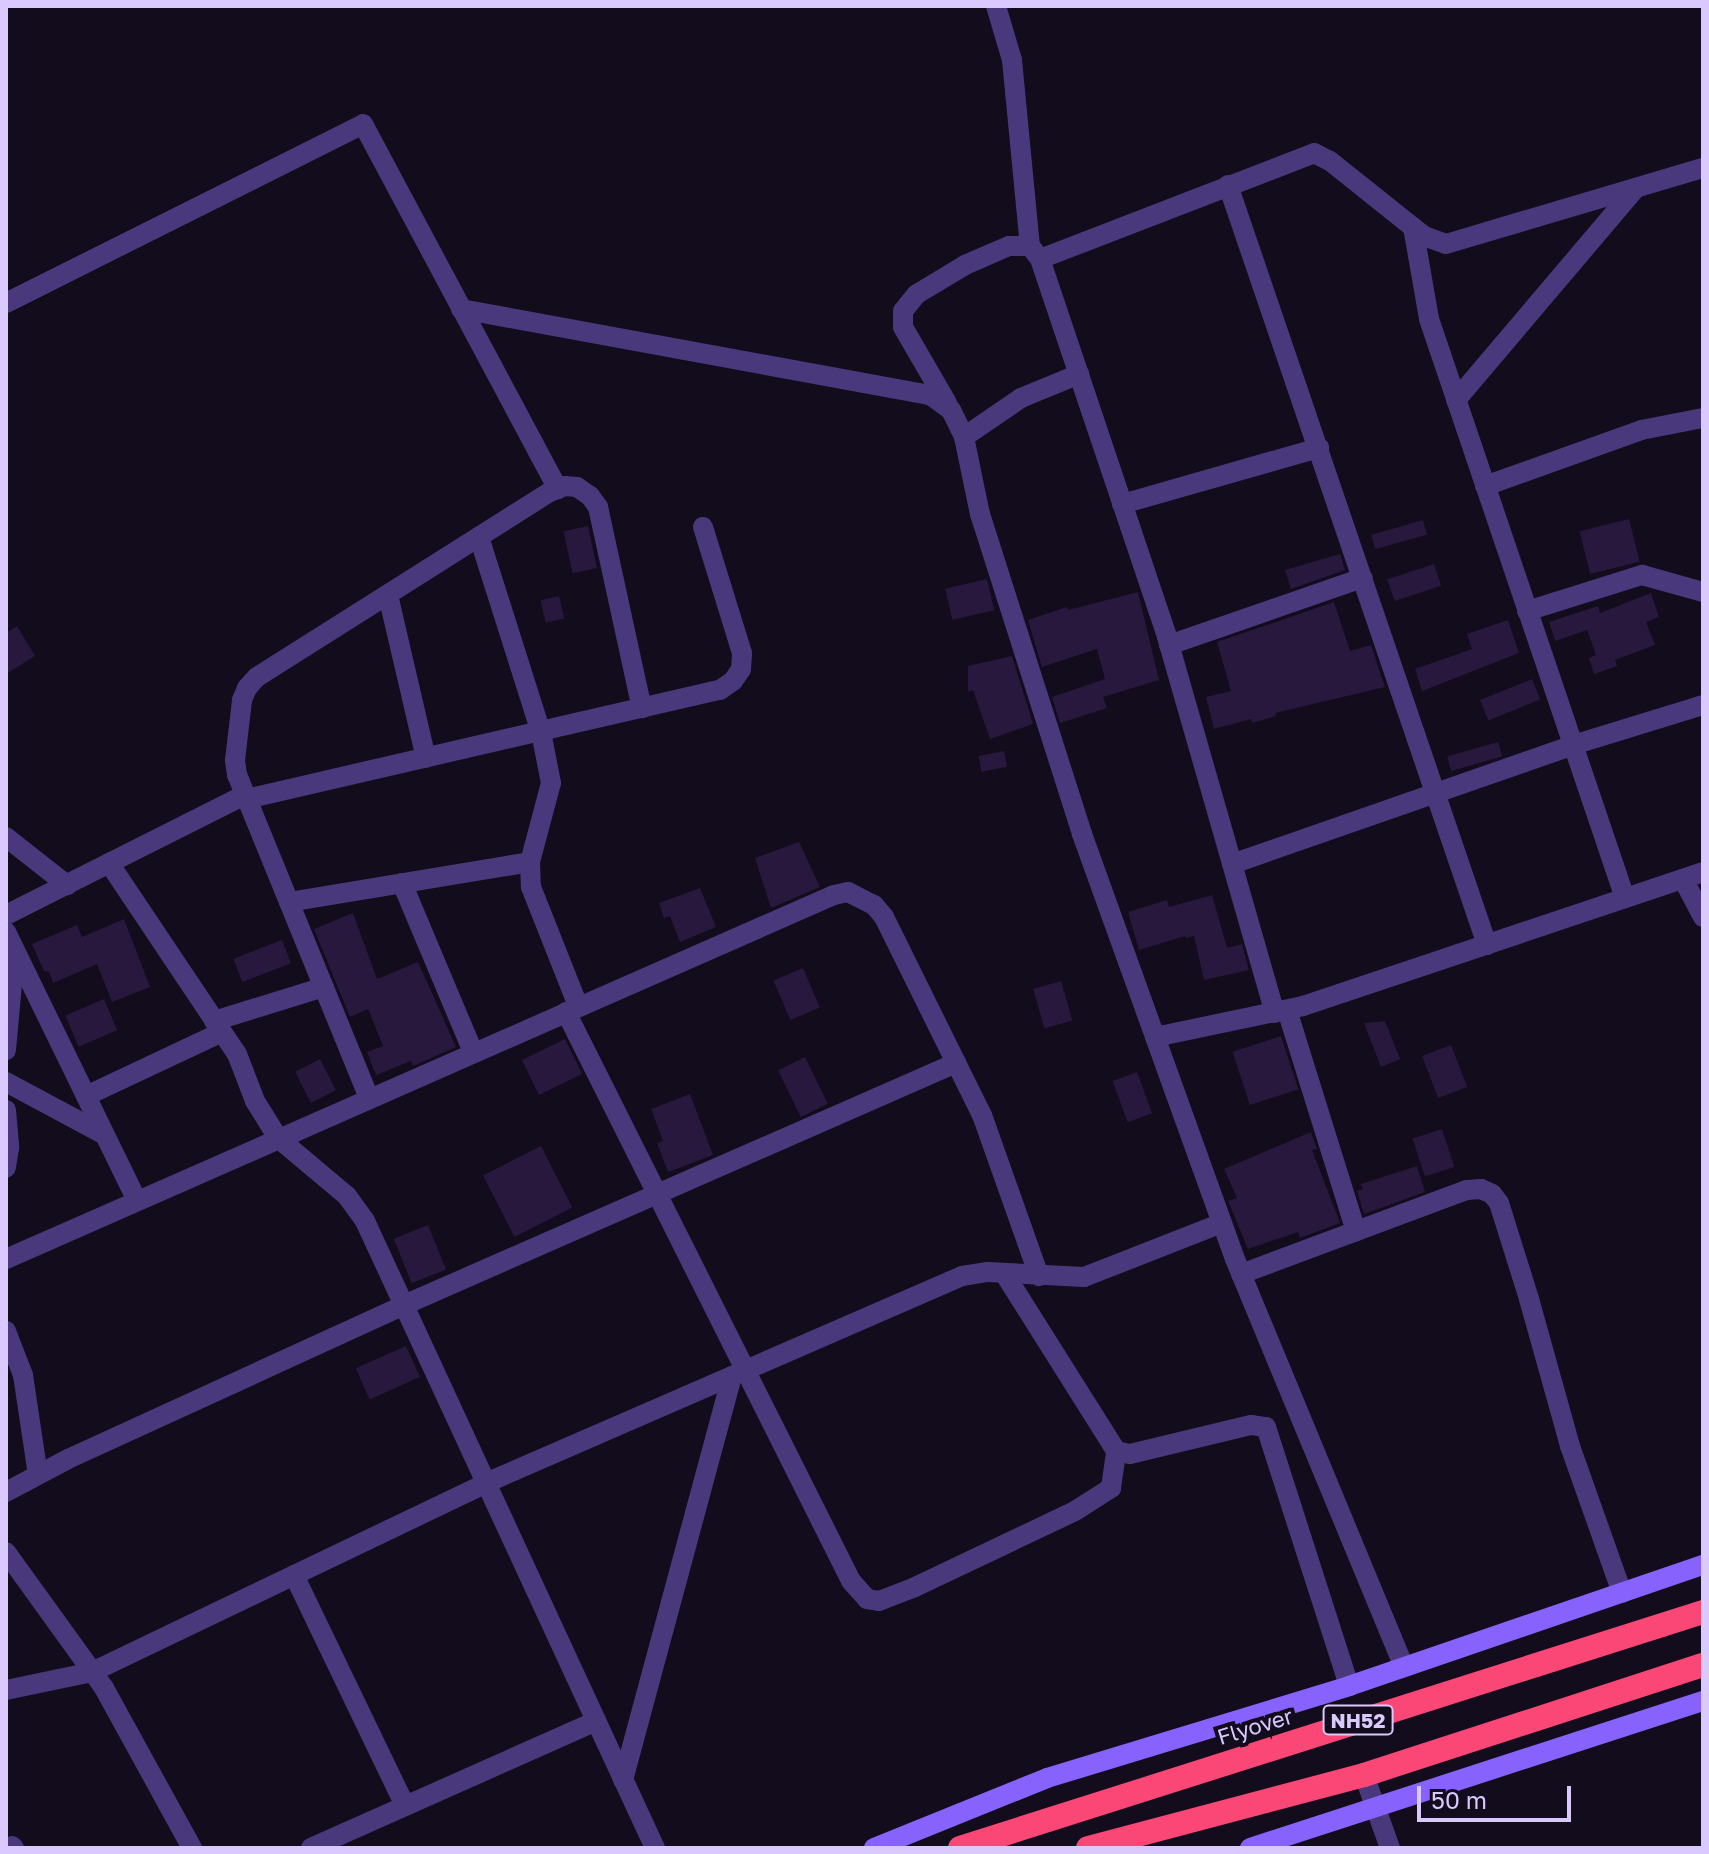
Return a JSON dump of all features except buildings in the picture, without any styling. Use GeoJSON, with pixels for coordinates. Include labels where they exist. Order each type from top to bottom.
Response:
{"type":"FeatureCollection","features":[{"type":"Feature","properties":{"kind":"highway","name":"Flyover"},"geometry":{"type":"LineString","coordinates":[[960,1848],[1703,1612]]}},
{"type":"Feature","properties":{"kind":"highway","name":"NH52"},"geometry":{"type":"LineString","coordinates":[[1088,1848],[1364,1775],[1703,1665]]}},
{"type":"Feature","properties":{"kind":"main road"},"geometry":{"type":"LineString","coordinates":[[874,1848],[1047,1778],[1349,1686],[1703,1565]]}},
{"type":"Feature","properties":{"kind":"main road"},"geometry":{"type":"LineString","coordinates":[[1250,1848],[1703,1701]]}},
{"type":"Feature","properties":{"kind":"street"},"geometry":{"type":"LineString","coordinates":[[996,6],[1012,60],[1035,252],[1169,645],[1232,864],[1356,1231]]}},
{"type":"Feature","properties":{"kind":"street"},"geometry":{"type":"LineString","coordinates":[[6,303],[363,124],[558,489]]}},
{"type":"Feature","properties":{"kind":"street"},"geometry":{"type":"LineString","coordinates":[[1404,1667],[1222,1223],[1059,761],[980,514],[964,437],[903,327],[903,311],[917,294],[971,262],[1009,246],[1035,252],[1314,153],[1330,161],[1435,241],[1457,243],[1703,168]]}},
{"type":"Feature","properties":{"kind":"street"},"geometry":{"type":"LineString","coordinates":[[1228,185],[1487,945]]}},
{"type":"Feature","properties":{"kind":"street"},"geometry":{"type":"LineString","coordinates":[[1456,400],[1634,190]]}},
{"type":"Feature","properties":{"kind":"street"},"geometry":{"type":"LineString","coordinates":[[1413,227],[1424,303],[1625,898]]}},
{"type":"Feature","properties":{"kind":"street"},"geometry":{"type":"LineString","coordinates":[[461,309],[930,395],[951,410]]}},
{"type":"Feature","properties":{"kind":"street"},"geometry":{"type":"LineString","coordinates":[[964,437],[1021,398],[1079,374]]}},
{"type":"Feature","properties":{"kind":"street"},"geometry":{"type":"LineString","coordinates":[[1485,486],[1641,430],[1703,418]]}},
{"type":"Feature","properties":{"kind":"street"},"geometry":{"type":"LineString","coordinates":[[1122,504],[1319,448]]}},
{"type":"Feature","properties":{"kind":"street"},"geometry":{"type":"LineString","coordinates":[[369,1098],[246,797],[235,760],[242,700],[247,688],[257,677],[479,537],[558,489],[577,487],[590,496],[598,507],[642,708]]}},
{"type":"Feature","properties":{"kind":"street"},"geometry":{"type":"LineString","coordinates":[[6,915],[246,797],[720,690],[733,681],[741,669],[742,653],[703,527]]}},
{"type":"Feature","properties":{"kind":"street"},"geometry":{"type":"LineString","coordinates":[[479,537],[541,732],[551,783],[530,862],[531,887],[572,1009],[739,1373],[851,1581],[867,1599],[879,1601],[915,1587],[1075,1511],[1111,1488],[1116,1451],[1004,1273]]}},
{"type":"Feature","properties":{"kind":"street"},"geometry":{"type":"LineString","coordinates":[[1527,611],[1642,575],[1703,592]]}},
{"type":"Feature","properties":{"kind":"street"},"geometry":{"type":"LineString","coordinates":[[1169,645],[1363,578]]}},
{"type":"Feature","properties":{"kind":"street"},"geometry":{"type":"LineString","coordinates":[[388,595],[426,758]]}},
{"type":"Feature","properties":{"kind":"street"},"geometry":{"type":"LineString","coordinates":[[1232,864],[1573,745],[1703,705]]}},
{"type":"Feature","properties":{"kind":"street"},"geometry":{"type":"LineString","coordinates":[[6,837],[67,885]]}},
{"type":"Feature","properties":{"kind":"street"},"geometry":{"type":"LineString","coordinates":[[289,902],[530,862]]}},
{"type":"Feature","properties":{"kind":"street"},"geometry":{"type":"LineString","coordinates":[[109,863],[240,1059],[257,1107],[278,1138],[356,1208],[404,1305],[655,1848]]}},
{"type":"Feature","properties":{"kind":"street"},"geometry":{"type":"LineString","coordinates":[[1155,1037],[1281,1012],[1693,875],[1703,917]]}},
{"type":"Feature","properties":{"kind":"street"},"geometry":{"type":"LineString","coordinates":[[402,883],[473,1052]]}},
{"type":"Feature","properties":{"kind":"street"},"geometry":{"type":"LineString","coordinates":[[6,1259],[473,1052],[834,895],[848,892],[861,896],[884,917],[985,1123],[1039,1276]]}},
{"type":"Feature","properties":{"kind":"street"},"geometry":{"type":"LineString","coordinates":[[6,932],[137,1200]]}},
{"type":"Feature","properties":{"kind":"street"},"geometry":{"type":"LineString","coordinates":[[6,1050],[15,951]]}},
{"type":"Feature","properties":{"kind":"street"},"geometry":{"type":"LineString","coordinates":[[86,1096],[218,1026],[324,987]]}},
{"type":"Feature","properties":{"kind":"street"},"geometry":{"type":"LineString","coordinates":[[7,1491],[404,1305],[956,1063]]}},
{"type":"Feature","properties":{"kind":"street"},"geometry":{"type":"LineString","coordinates":[[6,1082],[105,1135]]}},
{"type":"Feature","properties":{"kind":"street"},"geometry":{"type":"LineString","coordinates":[[6,1110],[9,1148],[6,1168]]}},
{"type":"Feature","properties":{"kind":"street"},"geometry":{"type":"LineString","coordinates":[[1241,1274],[1467,1190],[1481,1189],[1499,1203],[1570,1446],[1622,1593]]}},
{"type":"Feature","properties":{"kind":"street"},"geometry":{"type":"LineString","coordinates":[[6,1690],[92,1672],[486,1483],[962,1276],[1004,1273],[1067,1278],[1097,1274],[1222,1223]]}},
{"type":"Feature","properties":{"kind":"street"},"geometry":{"type":"LineString","coordinates":[[6,1331],[23,1375],[38,1475]]}},
{"type":"Feature","properties":{"kind":"street"},"geometry":{"type":"LineString","coordinates":[[623,1780],[739,1373]]}},
{"type":"Feature","properties":{"kind":"street"},"geometry":{"type":"LineString","coordinates":[[1116,1451],[1130,1454],[1251,1425],[1266,1427],[1349,1686]]}},
{"type":"Feature","properties":{"kind":"street"},"geometry":{"type":"LineString","coordinates":[[6,1552],[92,1672],[192,1848]]}},
{"type":"Feature","properties":{"kind":"street"},"geometry":{"type":"LineString","coordinates":[[294,1575],[405,1806]]}},
{"type":"Feature","properties":{"kind":"street"},"geometry":{"type":"LineString","coordinates":[[311,1848],[596,1721]]}},
{"type":"Feature","properties":{"kind":"street"},"geometry":{"type":"LineString","coordinates":[[1364,1775],[1390,1848]]}}]}
